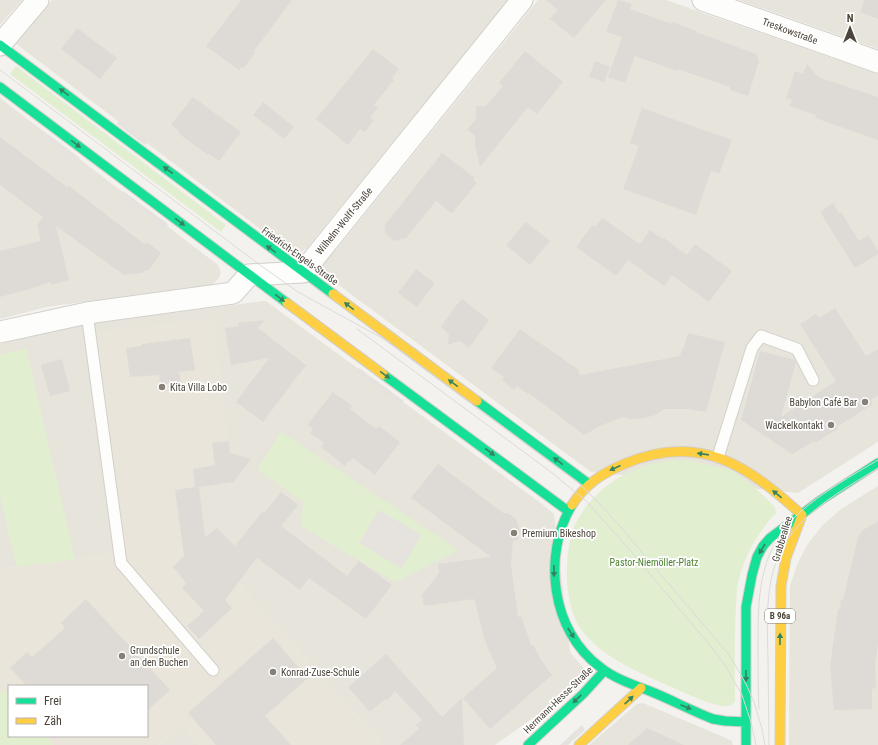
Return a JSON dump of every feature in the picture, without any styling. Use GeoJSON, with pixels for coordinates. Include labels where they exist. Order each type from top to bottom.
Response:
{"type":"FeatureCollection","features":[{"type":"Feature","properties":{"kind":"main road","name":"Friedrich-Engels-Straße"},"geometry":{"type":"LineString","coordinates":[[0,45],[589,484]]}},
{"type":"Feature","properties":{"kind":"main road"},"geometry":{"type":"LineString","coordinates":[[0,87],[341,344],[456,426],[568,511]]}},
{"type":"Feature","properties":{"kind":"main road"},"geometry":{"type":"LineString","coordinates":[[759,721],[721,721],[604,671],[581,648],[567,628],[557,597],[554,571],[555,556],[562,526],[568,511],[589,484],[604,474],[626,463],[652,454],[688,452],[718,457],[734,463],[752,474],[779,495],[802,516]]}},
{"type":"Feature","properties":{"kind":"main road","name":"B 96a"},"geometry":{"type":"LineString","coordinates":[[802,516],[821,500],[878,463]]}},
{"type":"Feature","properties":{"kind":"main road","name":"Grabbeallee"},"geometry":{"type":"LineString","coordinates":[[780,745],[782,586],[786,558],[802,516]]}},
{"type":"Feature","properties":{"kind":"main road","name":"Grabbeallee"},"geometry":{"type":"LineString","coordinates":[[746,745],[745,620],[749,585],[754,566],[760,551],[766,542],[802,516]]}},
{"type":"Feature","properties":{"kind":"main road","name":"Hermann-Hesse-Straße"},"geometry":{"type":"LineString","coordinates":[[528,745],[583,694],[604,671]]}},
{"type":"Feature","properties":{"kind":"main road"},"geometry":{"type":"LineString","coordinates":[[579,745],[641,688]]}},
{"type":"Feature","properties":{"kind":"main road"},"geometry":{"type":"LineString","coordinates":[[769,721],[780,720]]}},
{"type":"Feature","properties":{"kind":"street"},"geometry":{"type":"LineString","coordinates":[[0,45],[38,0]]}},
{"type":"Feature","properties":{"kind":"street","name":"Wilhelm-Wolff-Straße"},"geometry":{"type":"LineString","coordinates":[[303,272],[522,0]]}},
{"type":"Feature","properties":{"kind":"street","name":"Treskowstraße"},"geometry":{"type":"LineString","coordinates":[[703,0],[878,62]]}},
{"type":"Feature","properties":{"kind":"street"},"geometry":{"type":"LineString","coordinates":[[0,332],[86,313],[233,293],[249,275],[303,272]]}},
{"type":"Feature","properties":{"kind":"lane"},"geometry":{"type":"LineString","coordinates":[[86,313],[121,563],[213,670]]}},
{"type":"Feature","properties":{"kind":"lane"},"geometry":{"type":"LineString","coordinates":[[718,457],[752,348],[761,336],[796,349],[813,380]]}},
{"type":"Feature","properties":{"kind":"shaded area"},"geometry":{"type":"Polygon","coordinates":[[[0,0],[22,0],[0,25],[0,0]]]}},
{"type":"Feature","properties":{"kind":"shaded area"},"geometry":{"type":"Polygon","coordinates":[[[52,0],[508,0],[307,248],[301,252],[292,253],[15,43],[22,26],[30,26],[52,0]]]}},
{"type":"Feature","properties":{"kind":"shaded area"},"geometry":{"type":"Polygon","coordinates":[[[538,0],[666,0],[878,74],[878,442],[798,493],[591,472],[321,272],[322,262],[327,251],[336,250],[538,0]]]}},
{"type":"Feature","properties":{"kind":"shaded area"},"geometry":{"type":"Polygon","coordinates":[[[739,0],[878,0],[878,49],[739,0]]]}},
{"type":"Feature","properties":{"kind":"shaded area"},"geometry":{"type":"Polygon","coordinates":[[[0,98],[218,265],[221,273],[219,278],[208,289],[198,292],[191,287],[47,307],[0,319],[0,98]]]}},
{"type":"Feature","properties":{"kind":"shaded area"},"geometry":{"type":"Polygon","coordinates":[[[120,119],[148,140],[145,145],[117,124],[120,119]]]}},
{"type":"Feature","properties":{"kind":"shaded area"},"geometry":{"type":"Polygon","coordinates":[[[49,135],[80,158],[76,163],[45,140],[49,135]]]}},
{"type":"Feature","properties":{"kind":"shaded area"},"geometry":{"type":"Polygon","coordinates":[[[123,191],[168,224],[164,229],[120,196],[123,191]]]}},
{"type":"Feature","properties":{"kind":"shaded area"},"geometry":{"type":"Polygon","coordinates":[[[266,301],[554,514],[570,652],[585,670],[585,676],[575,688],[495,745],[383,745],[201,542],[0,569],[0,344],[81,325],[266,301]]]}},
{"type":"Feature","properties":{"kind":"shaded area"},"geometry":{"type":"Polygon","coordinates":[[[213,318],[234,482],[176,490],[201,542],[383,745],[200,745],[182,724],[159,745],[0,745],[0,569],[124,552],[95,332],[213,318]]]}},
{"type":"Feature","properties":{"kind":"shaded area"},"geometry":{"type":"Polygon","coordinates":[[[359,368],[404,401],[400,405],[355,372],[359,368]]]}},
{"type":"Feature","properties":{"kind":"shaded area"},"geometry":{"type":"Polygon","coordinates":[[[878,486],[878,745],[789,745],[790,586],[797,565],[807,545],[822,526],[841,509],[878,486]]]}},
{"type":"Feature","properties":{"kind":"shaded area"},"geometry":{"type":"Polygon","coordinates":[[[379,510],[422,535],[401,568],[359,543],[379,510]]]}},
{"type":"Feature","properties":{"kind":"shaded area"},"geometry":{"type":"Polygon","coordinates":[[[643,703],[726,738],[732,741],[733,745],[589,745],[637,704],[643,703]]]}},
{"type":"Feature","properties":{"kind":"shaded area"},"geometry":{"type":"Polygon","coordinates":[[[182,724],[200,745],[159,745],[182,724]]]}},
{"type":"Feature","properties":{"kind":"shaded area"},"geometry":{"type":"Polygon","coordinates":[[[582,725],[585,730],[568,745],[560,745],[582,725]]]}},
{"type":"Feature","properties":{"kind":"green space"},"geometry":{"type":"Polygon","coordinates":[[[16,66],[226,225],[221,232],[10,74],[16,66]]]}},
{"type":"Feature","properties":{"kind":"green space"},"geometry":{"type":"Polygon","coordinates":[[[26,348],[75,559],[17,567],[0,497],[0,355],[26,348]]]}},
{"type":"Feature","properties":{"kind":"green space"},"geometry":{"type":"Polygon","coordinates":[[[281,432],[458,550],[395,582],[301,526],[303,502],[257,469],[281,432]]]}},
{"type":"Feature","properties":{"kind":"green space","name":"Pastor-Niemöller-Platz"},"geometry":{"type":"Polygon","coordinates":[[[688,460],[731,470],[754,487],[775,507],[776,513],[763,528],[752,546],[740,574],[737,589],[735,620],[735,701],[732,705],[727,706],[721,706],[701,700],[657,681],[614,658],[601,649],[589,639],[580,628],[571,607],[568,592],[567,564],[571,538],[574,527],[590,502],[612,482],[638,468],[666,461],[688,460]]]}},
{"type":"Feature","properties":{"kind":"green space"},"geometry":{"type":"Polygon","coordinates":[[[0,692],[8,692],[8,737],[47,737],[54,745],[0,745],[0,692]]]}},
{"type":"Feature","properties":{"kind":"building"},"geometry":{"type":"Polygon","coordinates":[[[241,0],[292,0],[254,51],[255,53],[244,68],[242,67],[239,70],[206,46],[241,0]]]}},
{"type":"Feature","properties":{"kind":"building"},"geometry":{"type":"Polygon","coordinates":[[[546,0],[606,0],[574,38],[550,19],[558,10],[546,0]]]}},
{"type":"Feature","properties":{"kind":"building"},"geometry":{"type":"Polygon","coordinates":[[[618,0],[632,4],[630,9],[672,24],[673,22],[756,54],[759,61],[748,96],[730,90],[730,87],[677,69],[677,71],[635,56],[625,83],[608,77],[622,37],[606,32],[618,0]]]}},
{"type":"Feature","properties":{"kind":"building"},"geometry":{"type":"Polygon","coordinates":[[[865,0],[878,0],[878,19],[860,12],[865,0]]]}},
{"type":"Feature","properties":{"kind":"building"},"geometry":{"type":"Polygon","coordinates":[[[77,28],[117,58],[100,79],[61,49],[77,28]]]}},
{"type":"Feature","properties":{"kind":"building"},"geometry":{"type":"Polygon","coordinates":[[[373,49],[399,69],[392,78],[394,80],[374,105],[378,108],[370,117],[374,120],[365,132],[360,129],[348,145],[316,119],[373,49]]]}},
{"type":"Feature","properties":{"kind":"building"},"geometry":{"type":"Polygon","coordinates":[[[525,51],[563,82],[537,114],[528,107],[480,167],[475,145],[475,136],[467,130],[476,119],[476,106],[486,106],[503,86],[499,83],[525,51]]]}},
{"type":"Feature","properties":{"kind":"building"},"geometry":{"type":"Polygon","coordinates":[[[595,61],[610,67],[604,82],[589,77],[595,61]]]}},
{"type":"Feature","properties":{"kind":"building"},"geometry":{"type":"Polygon","coordinates":[[[807,64],[818,77],[878,97],[878,140],[815,118],[816,115],[789,106],[792,100],[786,98],[795,71],[803,74],[807,64]]]}},
{"type":"Feature","properties":{"kind":"building"},"geometry":{"type":"Polygon","coordinates":[[[193,97],[241,132],[219,161],[179,134],[180,132],[171,125],[193,97]]]}},
{"type":"Feature","properties":{"kind":"building"},"geometry":{"type":"Polygon","coordinates":[[[263,102],[294,127],[284,139],[253,115],[263,102]]]}},
{"type":"Feature","properties":{"kind":"building"},"geometry":{"type":"Polygon","coordinates":[[[642,108],[732,140],[719,174],[711,171],[696,215],[623,189],[639,146],[630,143],[642,108]]]}},
{"type":"Feature","properties":{"kind":"building"},"geometry":{"type":"Polygon","coordinates":[[[0,137],[67,187],[68,185],[144,244],[148,243],[161,253],[149,270],[145,270],[143,273],[124,275],[56,226],[69,280],[51,285],[51,282],[0,297],[0,251],[41,241],[37,225],[43,217],[0,185],[0,137]]]}},
{"type":"Feature","properties":{"kind":"building"},"geometry":{"type":"Polygon","coordinates":[[[442,153],[475,178],[473,180],[477,183],[453,212],[451,213],[436,201],[406,238],[394,241],[386,234],[384,226],[442,153]]]}},
{"type":"Feature","properties":{"kind":"building"},"geometry":{"type":"Polygon","coordinates":[[[833,203],[839,213],[841,212],[859,241],[868,235],[878,251],[878,254],[855,268],[820,212],[833,203]]]}},
{"type":"Feature","properties":{"kind":"building"},"geometry":{"type":"Polygon","coordinates":[[[602,218],[640,244],[650,230],[663,239],[664,238],[687,255],[695,244],[732,271],[709,302],[672,275],[664,286],[628,260],[616,276],[576,247],[592,225],[595,227],[602,218]]]}},
{"type":"Feature","properties":{"kind":"building"},"geometry":{"type":"Polygon","coordinates":[[[526,222],[550,241],[530,265],[506,245],[526,222]]]}},
{"type":"Feature","properties":{"kind":"building"},"geometry":{"type":"Polygon","coordinates":[[[416,269],[435,283],[417,307],[398,293],[416,269]]]}},
{"type":"Feature","properties":{"kind":"building"},"geometry":{"type":"Polygon","coordinates":[[[462,299],[489,320],[469,348],[460,341],[448,345],[449,334],[441,327],[462,299]]]}},
{"type":"Feature","properties":{"kind":"building"},"geometry":{"type":"Polygon","coordinates":[[[835,308],[866,356],[878,349],[878,395],[871,400],[873,404],[837,427],[838,429],[815,443],[814,441],[792,454],[741,420],[760,351],[795,360],[796,362],[781,417],[836,381],[800,324],[816,314],[819,318],[835,308]]]}},
{"type":"Feature","properties":{"kind":"building"},"geometry":{"type":"Polygon","coordinates":[[[264,320],[258,328],[306,365],[263,422],[236,402],[269,358],[231,365],[225,328],[239,326],[238,323],[264,320]]]}},
{"type":"Feature","properties":{"kind":"building"},"geometry":{"type":"Polygon","coordinates":[[[520,329],[579,370],[580,375],[680,356],[688,333],[725,342],[706,412],[687,409],[664,409],[655,415],[645,418],[630,419],[623,417],[602,425],[584,435],[529,393],[528,394],[517,386],[514,390],[502,380],[504,377],[491,368],[520,329]]]}},
{"type":"Feature","properties":{"kind":"building"},"geometry":{"type":"Polygon","coordinates":[[[190,338],[195,370],[179,372],[181,382],[160,385],[159,375],[130,377],[126,348],[141,346],[142,344],[190,338]]]}},
{"type":"Feature","properties":{"kind":"building"},"geometry":{"type":"Polygon","coordinates":[[[62,359],[70,391],[50,396],[41,365],[62,359]]]}},
{"type":"Feature","properties":{"kind":"building"},"geometry":{"type":"Polygon","coordinates":[[[333,392],[351,405],[352,406],[350,409],[376,429],[379,426],[400,442],[375,475],[353,458],[350,462],[348,461],[345,466],[321,447],[324,443],[310,433],[313,429],[307,425],[333,392]]]}},
{"type":"Feature","properties":{"kind":"building"},"geometry":{"type":"Polygon","coordinates":[[[229,441],[230,453],[251,459],[234,482],[199,487],[205,537],[217,528],[235,546],[263,511],[265,512],[281,492],[298,505],[281,526],[347,576],[359,561],[392,585],[366,619],[309,578],[300,590],[257,558],[225,600],[232,608],[199,639],[187,626],[204,611],[182,588],[186,583],[173,567],[184,556],[175,490],[195,487],[193,469],[215,465],[212,443],[229,441]]]}},
{"type":"Feature","properties":{"kind":"building"},"geometry":{"type":"Polygon","coordinates":[[[438,464],[503,513],[508,513],[516,519],[520,533],[518,534],[518,540],[513,540],[511,565],[518,617],[521,616],[531,645],[533,645],[552,675],[490,729],[463,698],[497,668],[485,641],[474,599],[424,606],[422,595],[439,573],[438,564],[491,557],[411,498],[438,464]]]}},
{"type":"Feature","properties":{"kind":"building"},"geometry":{"type":"Polygon","coordinates":[[[878,521],[878,644],[875,666],[876,688],[872,689],[872,709],[834,710],[830,667],[838,609],[840,609],[841,600],[843,600],[858,537],[863,530],[878,521]]]}},
{"type":"Feature","properties":{"kind":"building"},"geometry":{"type":"Polygon","coordinates":[[[86,599],[170,690],[148,710],[148,685],[26,685],[10,668],[27,652],[32,657],[65,628],[61,623],[86,599]]]}},
{"type":"Feature","properties":{"kind":"building"},"geometry":{"type":"Polygon","coordinates":[[[273,638],[308,678],[265,716],[291,745],[216,745],[188,713],[273,638]]]}},
{"type":"Feature","properties":{"kind":"building"},"geometry":{"type":"Polygon","coordinates":[[[386,654],[442,717],[462,698],[464,745],[400,745],[419,729],[416,725],[422,720],[395,691],[387,701],[385,699],[370,712],[348,687],[386,654]]]}},
{"type":"Feature","properties":{"kind":"building"},"geometry":{"type":"Polygon","coordinates":[[[647,728],[684,745],[628,745],[647,728]]]}},
{"type":"Feature","properties":{"kind":"tram line"},"geometry":{"type":"LineString","coordinates":[[0,70],[260,265],[298,292],[382,338],[577,482],[618,524],[730,656],[746,684],[754,702],[765,745]]}},
{"type":"Feature","properties":{"kind":"tram line"},"geometry":{"type":"LineString","coordinates":[[357,329],[551,472],[586,501],[629,549],[713,649],[726,667],[742,695],[751,722],[756,745]]}},
{"type":"Feature","properties":{"kind":"tram line"},"geometry":{"type":"LineString","coordinates":[[759,709],[759,603],[764,570],[769,555],[786,526],[808,505],[847,478],[878,460]]}},
{"type":"Feature","properties":{"kind":"tram line"},"geometry":{"type":"LineString","coordinates":[[769,745],[767,624],[770,588],[773,571],[779,555],[787,540],[799,525],[817,508],[878,468]]}},
{"type":"Feature","properties":{"kind":"traffic: fast"},"geometry":{"type":"LineString","coordinates":[[0,45],[333,294]]}},
{"type":"Feature","properties":{"kind":"traffic: fast"},"geometry":{"type":"LineString","coordinates":[[0,87],[287,303]]}},
{"type":"Feature","properties":{"kind":"traffic: fast"},"geometry":{"type":"LineString","coordinates":[[384,375],[568,511]]}},
{"type":"Feature","properties":{"kind":"traffic: fast"},"geometry":{"type":"LineString","coordinates":[[477,401],[589,484]]}},
{"type":"Feature","properties":{"kind":"traffic: fast"},"geometry":{"type":"LineString","coordinates":[[746,745],[746,607],[757,557],[763,546],[770,538],[821,500],[878,463]]}},
{"type":"Feature","properties":{"kind":"traffic: fast"},"geometry":{"type":"LineString","coordinates":[[572,505],[563,525],[557,546],[555,569],[556,591],[562,613],[571,634],[583,652],[612,675],[660,695],[697,713],[713,719],[746,722]]}},
{"type":"Feature","properties":{"kind":"traffic: fast"},"geometry":{"type":"LineString","coordinates":[[528,745],[583,694],[604,671]]}},
{"type":"Feature","properties":{"kind":"traffic: slow"},"geometry":{"type":"LineString","coordinates":[[333,294],[477,401]]}},
{"type":"Feature","properties":{"kind":"traffic: slow"},"geometry":{"type":"LineString","coordinates":[[287,303],[384,375]]}},
{"type":"Feature","properties":{"kind":"traffic: slow"},"geometry":{"type":"LineString","coordinates":[[572,505],[589,485],[609,471],[624,464],[651,455],[676,451],[699,453],[721,459],[742,468],[762,481],[802,515]]}},
{"type":"Feature","properties":{"kind":"traffic: slow"},"geometry":{"type":"LineString","coordinates":[[780,745],[781,586],[786,558],[802,515]]}},
{"type":"Feature","properties":{"kind":"traffic: slow"},"geometry":{"type":"LineString","coordinates":[[579,745],[641,688]]}},
{"type":"Feature","properties":{"kind":"place","name":"Kita Villa Lobo"},"geometry":{"type":"Point","coordinates":[162,387]}},
{"type":"Feature","properties":{"kind":"place","name":"Babylon Café Bar"},"geometry":{"type":"Point","coordinates":[865,402]}},
{"type":"Feature","properties":{"kind":"place","name":"Wackelkontakt"},"geometry":{"type":"Point","coordinates":[831,425]}},
{"type":"Feature","properties":{"kind":"place","name":"Premium Bikeshop"},"geometry":{"type":"Point","coordinates":[514,533]}},
{"type":"Feature","properties":{"kind":"place","name":"Grundschule an den Buchen"},"geometry":{"type":"Point","coordinates":[122,656]}},
{"type":"Feature","properties":{"kind":"place","name":"Konrad-Zuse-Schule"},"geometry":{"type":"Point","coordinates":[273,672]}}]}
